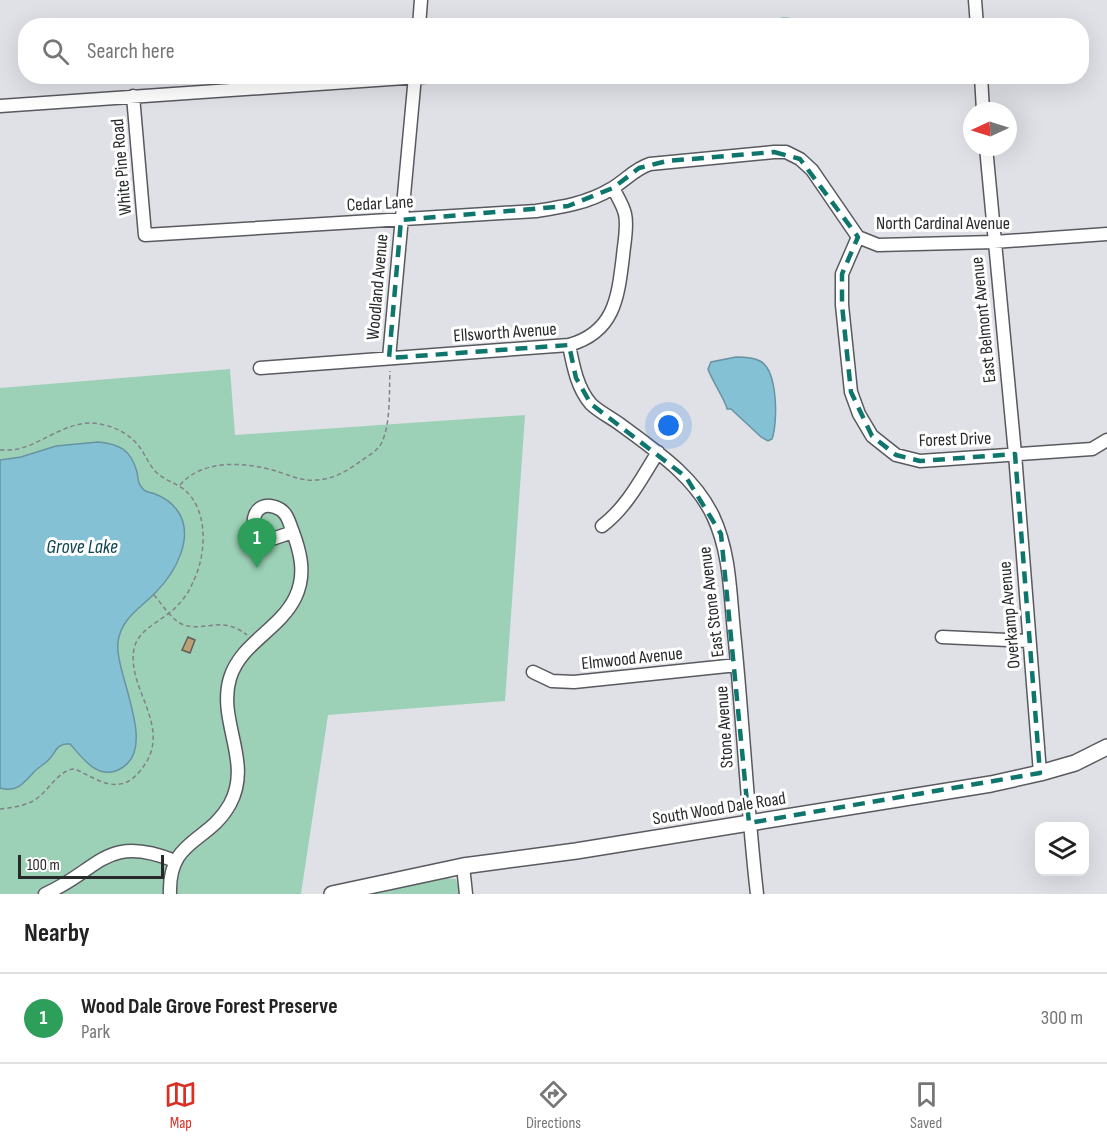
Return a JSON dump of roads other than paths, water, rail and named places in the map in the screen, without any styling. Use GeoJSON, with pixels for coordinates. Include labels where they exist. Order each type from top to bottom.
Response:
{"type":"FeatureCollection","features":[{"type":"Feature","properties":{"kind":"main road","name":"South Wood Dale Road"},"geometry":{"type":"LineString","coordinates":[[332,894],[463,866],[991,784],[1075,763],[1107,747]]}},
{"type":"Feature","properties":{"kind":"street"},"geometry":{"type":"LineString","coordinates":[[420,18],[421,0]]}},
{"type":"Feature","properties":{"kind":"street"},"geometry":{"type":"LineString","coordinates":[[975,0],[976,18]]}},
{"type":"Feature","properties":{"kind":"street"},"geometry":{"type":"LineString","coordinates":[[0,106],[311,84]]}},
{"type":"Feature","properties":{"kind":"street","name":"Woodland Avenue"},"geometry":{"type":"LineString","coordinates":[[389,358],[414,84]]}},
{"type":"Feature","properties":{"kind":"street"},"geometry":{"type":"LineString","coordinates":[[981,84],[982,102]]}},
{"type":"Feature","properties":{"kind":"street","name":"White Pine Road"},"geometry":{"type":"LineString","coordinates":[[133,96],[145,235]]}},
{"type":"Feature","properties":{"kind":"street","name":"North Cardinal Avenue"},"geometry":{"type":"LineString","coordinates":[[613,188],[639,168],[650,164],[786,152],[800,159],[812,170],[858,237],[878,244],[994,242],[1107,234]]}},
{"type":"Feature","properties":{"kind":"street","name":"East Belmont Avenue"},"geometry":{"type":"LineString","coordinates":[[987,156],[1015,454]]}},
{"type":"Feature","properties":{"kind":"street","name":"Cedar Lane"},"geometry":{"type":"LineString","coordinates":[[145,235],[536,211],[593,199],[613,188]]}},
{"type":"Feature","properties":{"kind":"street","name":"Ellsworth Avenue"},"geometry":{"type":"LineString","coordinates":[[260,368],[569,345],[581,342],[606,321],[615,306],[626,233],[625,215],[613,188]]}},
{"type":"Feature","properties":{"kind":"street","name":"Forest Drive"},"geometry":{"type":"LineString","coordinates":[[858,237],[842,274],[842,305],[851,392],[859,414],[872,436],[896,455],[920,461],[1092,448],[1107,440]]}},
{"type":"Feature","properties":{"kind":"street","name":"East Stone Avenue"},"geometry":{"type":"LineString","coordinates":[[569,345],[576,378],[591,404],[658,452],[686,477],[702,496],[721,534],[726,559],[737,665]]}},
{"type":"Feature","properties":{"kind":"street"},"geometry":{"type":"LineString","coordinates":[[602,526],[620,511],[658,452]]}},
{"type":"Feature","properties":{"kind":"street","name":"Overkamp Avenue"},"geometry":{"type":"LineString","coordinates":[[1015,454],[1040,773]]}},
{"type":"Feature","properties":{"kind":"street"},"geometry":{"type":"LineString","coordinates":[[170,894],[170,881],[175,861],[187,845],[218,822],[235,792],[238,764],[228,717],[227,693],[236,664],[243,653],[280,620],[297,595],[302,570],[301,556],[293,532]]}},
{"type":"Feature","properties":{"kind":"street"},"geometry":{"type":"LineString","coordinates":[[942,637],[1029,641]]}},
{"type":"Feature","properties":{"kind":"street","name":"Elmwood Avenue"},"geometry":{"type":"LineString","coordinates":[[533,672],[552,681],[574,682],[737,665]]}},
{"type":"Feature","properties":{"kind":"street","name":"Stone Avenue"},"geometry":{"type":"LineString","coordinates":[[737,665],[757,894]]}},
{"type":"Feature","properties":{"kind":"street"},"geometry":{"type":"LineString","coordinates":[[45,894],[65,884],[99,860],[122,851],[144,851],[175,861]]}},
{"type":"Feature","properties":{"kind":"street"},"geometry":{"type":"LineString","coordinates":[[463,866],[466,894]]}},
{"type":"Feature","properties":{"kind":"water"},"geometry":{"type":"Polygon","coordinates":[[[736,357],[760,361],[766,366],[770,375],[776,409],[772,439],[768,441],[731,409],[727,409],[708,369],[711,362],[736,357]]]}},
{"type":"Feature","properties":{"kind":"water","name":"Grove Lake"},"geometry":{"type":"Polygon","coordinates":[[[98,442],[113,444],[128,453],[135,464],[141,487],[173,505],[182,520],[184,531],[184,542],[176,565],[156,592],[127,620],[118,642],[122,673],[133,711],[136,746],[130,760],[118,770],[103,772],[84,760],[70,744],[64,744],[19,786],[10,789],[0,788],[0,460],[21,457],[56,446],[98,442]]]}},
{"type":"Feature","properties":{"kind":"place","name":"Wood Dale Grove Forest Preserve"},"geometry":{"type":"Point","coordinates":[257,568]}}]}
